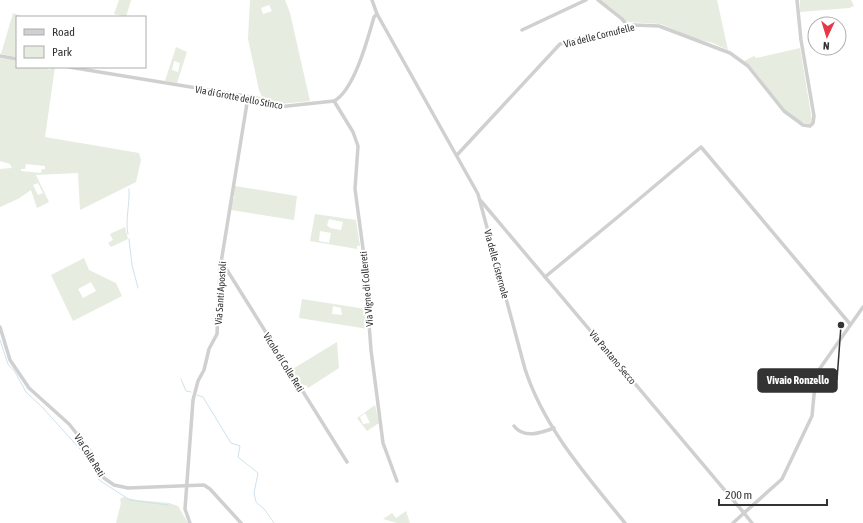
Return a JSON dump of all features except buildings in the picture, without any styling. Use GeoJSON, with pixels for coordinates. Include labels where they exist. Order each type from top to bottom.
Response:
{"type":"FeatureCollection","features":[{"type":"Feature","properties":{"kind":"street","name":"Via delle Cisternole"},"geometry":{"type":"LineString","coordinates":[[372,0],[378,14],[481,201],[535,397],[574,459],[625,523]]}},
{"type":"Feature","properties":{"kind":"street"},"geometry":{"type":"LineString","coordinates":[[522,30],[586,0]]}},
{"type":"Feature","properties":{"kind":"street"},"geometry":{"type":"LineString","coordinates":[[598,0],[623,20],[628,26]]}},
{"type":"Feature","properties":{"kind":"street","name":"Via delle Cornufelle"},"geometry":{"type":"LineString","coordinates":[[457,155],[560,44],[628,26],[646,24],[659,26],[722,49],[746,65],[782,109],[796,121],[806,126],[811,126],[814,122],[800,36],[797,0]]}},
{"type":"Feature","properties":{"kind":"street"},"geometry":{"type":"LineString","coordinates":[[334,101],[340,96],[357,69],[374,17],[378,14]]}},
{"type":"Feature","properties":{"kind":"street"},"geometry":{"type":"LineString","coordinates":[[0,56],[16,59]]}},
{"type":"Feature","properties":{"kind":"street","name":"Via di Grotte dello Stinco"},"geometry":{"type":"LineString","coordinates":[[75,68],[257,98],[278,106],[334,101]]}},
{"type":"Feature","properties":{"kind":"street","name":"Via Santi Apostoli"},"geometry":{"type":"LineString","coordinates":[[190,523],[185,512],[193,400],[198,381],[204,370],[209,349],[217,334],[222,262],[248,97]]}},
{"type":"Feature","properties":{"kind":"street","name":"Via Vigne di Collereti"},"geometry":{"type":"LineString","coordinates":[[334,101],[353,132],[358,146],[355,189],[364,256],[372,357],[383,443],[397,481]]}},
{"type":"Feature","properties":{"kind":"street"},"geometry":{"type":"LineString","coordinates":[[545,277],[700,147],[850,324]]}},
{"type":"Feature","properties":{"kind":"street","name":"Via Pantano Secco"},"geometry":{"type":"LineString","coordinates":[[481,201],[744,514]]}},
{"type":"Feature","properties":{"kind":"street","name":"Vicolo di Colle Reti"},"geometry":{"type":"LineString","coordinates":[[222,262],[347,462]]}},
{"type":"Feature","properties":{"kind":"street"},"geometry":{"type":"LineString","coordinates":[[732,523],[782,479],[812,416],[816,374],[863,307]]}},
{"type":"Feature","properties":{"kind":"street","name":"Via Colle Reti"},"geometry":{"type":"LineString","coordinates":[[0,327],[10,358],[21,377],[34,394],[69,424],[89,449],[99,472],[105,479],[113,484],[126,488],[201,484],[207,487],[241,523]]}},
{"type":"Feature","properties":{"kind":"street"},"geometry":{"type":"LineString","coordinates":[[514,426],[520,433],[524,434],[536,434],[554,428]]}},
{"type":"Feature","properties":{"kind":"street"},"geometry":{"type":"LineString","coordinates":[[744,514],[752,523]]}},
{"type":"Feature","properties":{"kind":"green space"},"geometry":{"type":"Polygon","coordinates":[[[119,0],[131,0],[126,16],[114,14],[119,0]]]}},
{"type":"Feature","properties":{"kind":"green space"},"geometry":{"type":"Polygon","coordinates":[[[250,0],[285,0],[290,13],[310,101],[280,104],[263,99],[259,90],[248,39],[250,0]],[[269,5],[261,8],[263,14],[272,11],[269,5]]]}},
{"type":"Feature","properties":{"kind":"green space"},"geometry":{"type":"Polygon","coordinates":[[[599,0],[717,0],[728,50],[713,43],[692,38],[661,24],[628,22],[599,0]]]}},
{"type":"Feature","properties":{"kind":"green space"},"geometry":{"type":"Polygon","coordinates":[[[800,0],[851,0],[854,6],[849,8],[800,12],[800,0]]]}},
{"type":"Feature","properties":{"kind":"green space"},"geometry":{"type":"Polygon","coordinates":[[[13,13],[21,16],[16,16],[16,57],[1,54],[13,13]]]}},
{"type":"Feature","properties":{"kind":"green space"},"geometry":{"type":"Polygon","coordinates":[[[176,47],[187,52],[177,83],[165,81],[176,47]],[[174,61],[172,70],[178,72],[180,63],[174,61]]]}},
{"type":"Feature","properties":{"kind":"green space"},"geometry":{"type":"Polygon","coordinates":[[[800,48],[812,120],[810,124],[799,121],[789,115],[773,98],[752,68],[744,61],[754,56],[756,58],[800,48]]]}},
{"type":"Feature","properties":{"kind":"green space"},"geometry":{"type":"Polygon","coordinates":[[[0,58],[16,61],[16,68],[47,68],[50,70],[51,68],[55,68],[45,137],[139,153],[141,160],[136,182],[80,210],[78,173],[36,175],[49,202],[37,208],[31,190],[18,199],[0,207],[0,169],[12,168],[10,164],[0,161],[0,58]],[[26,164],[25,169],[21,169],[21,171],[41,173],[42,169],[45,169],[45,166],[26,164]],[[38,183],[33,185],[38,195],[43,193],[38,183]]]}},
{"type":"Feature","properties":{"kind":"green space"},"geometry":{"type":"Polygon","coordinates":[[[235,186],[297,196],[294,220],[231,210],[232,200],[235,197],[233,196],[235,186]]]}},
{"type":"Feature","properties":{"kind":"green space"},"geometry":{"type":"Polygon","coordinates":[[[315,214],[356,220],[360,246],[357,246],[357,249],[310,241],[315,214]],[[329,219],[327,225],[330,228],[341,230],[343,222],[329,219]],[[320,231],[319,241],[329,243],[331,233],[320,231]]]}},
{"type":"Feature","properties":{"kind":"green space"},"geometry":{"type":"Polygon","coordinates":[[[125,227],[128,239],[111,247],[108,243],[113,240],[110,234],[125,227]]]}},
{"type":"Feature","properties":{"kind":"green space"},"geometry":{"type":"Polygon","coordinates":[[[84,258],[89,270],[116,283],[122,296],[73,321],[51,275],[84,258]],[[91,282],[78,289],[83,298],[96,291],[91,282]]]}},
{"type":"Feature","properties":{"kind":"green space"},"geometry":{"type":"Polygon","coordinates":[[[302,299],[366,309],[368,329],[299,318],[302,299]],[[333,306],[332,314],[342,315],[341,308],[333,306]]]}},
{"type":"Feature","properties":{"kind":"green space"},"geometry":{"type":"Polygon","coordinates":[[[337,342],[339,368],[308,388],[306,385],[301,386],[291,370],[337,342]]]}},
{"type":"Feature","properties":{"kind":"green space"},"geometry":{"type":"Polygon","coordinates":[[[375,405],[379,423],[367,431],[357,418],[375,405]],[[365,413],[360,417],[363,424],[370,423],[365,413]]]}},
{"type":"Feature","properties":{"kind":"green space"},"geometry":{"type":"Polygon","coordinates":[[[123,497],[169,503],[178,506],[188,523],[116,523],[121,503],[120,499],[123,497]]]}},
{"type":"Feature","properties":{"kind":"green space"},"geometry":{"type":"Polygon","coordinates":[[[406,511],[410,523],[397,523],[383,519],[392,513],[396,518],[406,511]]]}},
{"type":"Feature","properties":{"kind":"waterway"},"geometry":{"type":"LineString","coordinates":[[128,234],[127,223],[129,189]]}},
{"type":"Feature","properties":{"kind":"waterway"},"geometry":{"type":"LineString","coordinates":[[129,239],[132,265],[138,288]]}},
{"type":"Feature","properties":{"kind":"waterway"},"geometry":{"type":"LineString","coordinates":[[0,340],[8,364],[15,372],[26,392],[43,408],[80,449],[90,462],[99,480],[130,500],[168,505]]}},
{"type":"Feature","properties":{"kind":"waterway"},"geometry":{"type":"LineString","coordinates":[[181,379],[186,391],[191,392]]}},
{"type":"Feature","properties":{"kind":"waterway"},"geometry":{"type":"LineString","coordinates":[[197,395],[203,397],[231,443],[240,446],[238,457],[258,473],[254,493],[256,502],[265,510],[274,523]]}},
{"type":"Feature","properties":{"kind":"place","name":"Vivaio Ronzello"},"geometry":{"type":"Point","coordinates":[841,325]}}]}
